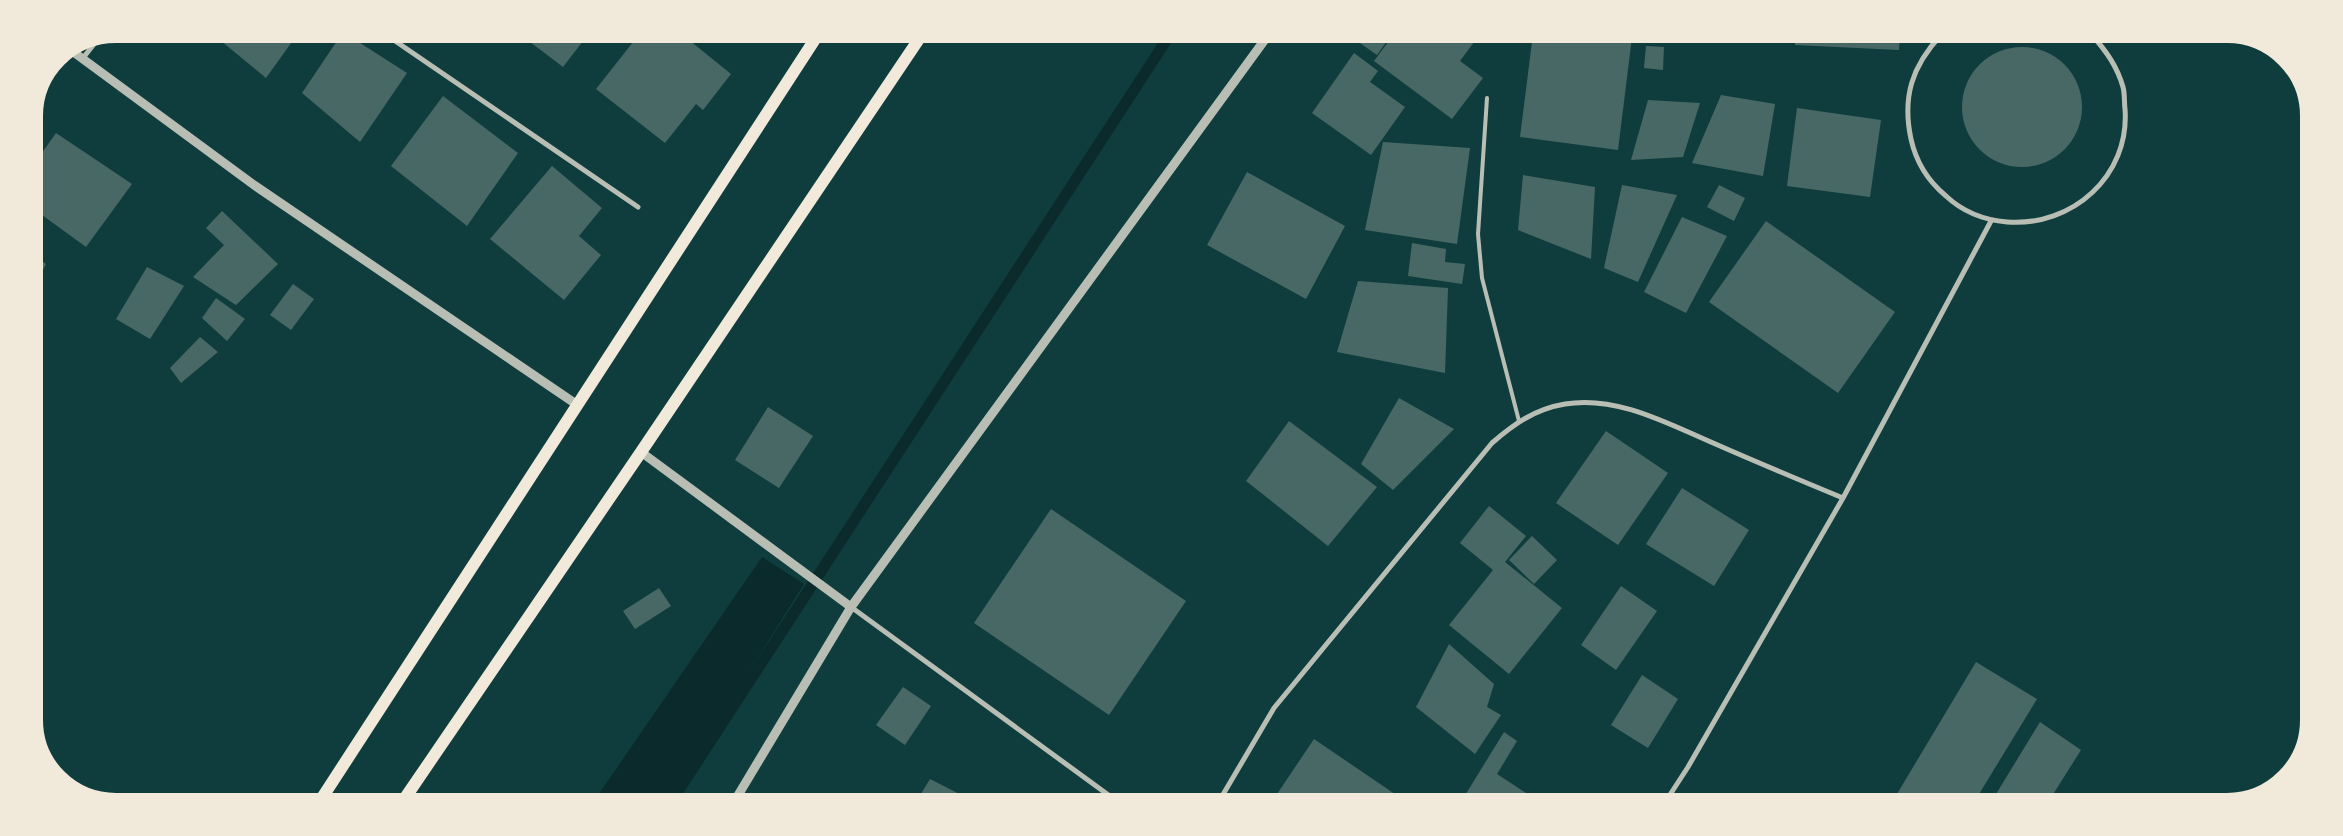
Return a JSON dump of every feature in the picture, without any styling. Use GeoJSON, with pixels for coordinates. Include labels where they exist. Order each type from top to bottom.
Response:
{"type":"FeatureCollection","features":[{"type":"Feature","properties":{"kind":"main road"},"geometry":{"type":"LineString","coordinates":[[323,796],[576,404],[814,40]]}},
{"type":"Feature","properties":{"kind":"main road"},"geometry":{"type":"LineString","coordinates":[[406,796],[641,452],[917,40]]}},
{"type":"Feature","properties":{"kind":"street"},"geometry":{"type":"LineString","coordinates":[[394,40],[638,207]]}},
{"type":"Feature","properties":{"kind":"street"},"geometry":{"type":"LineString","coordinates":[[738,796],[850,607],[1265,40]]}},
{"type":"Feature","properties":{"kind":"street"},"geometry":{"type":"LineString","coordinates":[[1936,40],[1925,52],[1910,84],[1907,119],[1914,154],[1932,184],[1958,208],[1991,221],[2028,224],[2064,213],[2095,192],[2116,161],[2126,125],[2123,88],[2109,54],[2096,40]]}},
{"type":"Feature","properties":{"kind":"street"},"geometry":{"type":"LineString","coordinates":[[83,58],[95,43]]}},
{"type":"Feature","properties":{"kind":"street"},"geometry":{"type":"LineString","coordinates":[[75,53],[254,185],[576,404]]}},
{"type":"Feature","properties":{"kind":"street"},"geometry":{"type":"LineString","coordinates":[[1669,796],[1688,767],[1843,498],[1991,221]]}},
{"type":"Feature","properties":{"kind":"street"},"geometry":{"type":"LineString","coordinates":[[1222,796],[1274,708],[1492,443],[1519,421],[1544,409],[1566,404],[1592,403],[1632,409],[1843,498]]}},
{"type":"Feature","properties":{"kind":"street"},"geometry":{"type":"LineString","coordinates":[[641,452],[1110,796]]}},
{"type":"Feature","properties":{"kind":"lane"},"geometry":{"type":"LineString","coordinates":[[1487,98],[1478,234],[1482,278],[1519,421]]}},
{"type":"Feature","properties":{"kind":"water"},"geometry":{"type":"Polygon","coordinates":[[[762,557],[804,584],[672,796],[597,796],[762,557]]]}},
{"type":"Feature","properties":{"kind":"building"},"geometry":{"type":"Polygon","coordinates":[[[220,40],[293,40],[266,78],[220,40]]]}},
{"type":"Feature","properties":{"kind":"building"},"geometry":{"type":"Polygon","coordinates":[[[338,40],[355,40],[407,73],[360,142],[302,93],[338,40]]]}},
{"type":"Feature","properties":{"kind":"building"},"geometry":{"type":"Polygon","coordinates":[[[528,40],[584,40],[563,67],[528,40]]]}},
{"type":"Feature","properties":{"kind":"building"},"geometry":{"type":"Polygon","coordinates":[[[635,40],[689,40],[731,74],[703,110],[696,104],[665,143],[596,89],[635,40]]]}},
{"type":"Feature","properties":{"kind":"building"},"geometry":{"type":"Polygon","coordinates":[[[1356,40],[1388,40],[1377,55],[1356,40]]]}},
{"type":"Feature","properties":{"kind":"building"},"geometry":{"type":"Polygon","coordinates":[[[1390,40],[1476,40],[1460,61],[1483,78],[1452,119],[1374,61],[1390,40]]]}},
{"type":"Feature","properties":{"kind":"building"},"geometry":{"type":"Polygon","coordinates":[[[1532,40],[1632,40],[1618,150],[1520,137],[1532,40]]]}},
{"type":"Feature","properties":{"kind":"building"},"geometry":{"type":"Polygon","coordinates":[[[1795,40],[1900,40],[1899,50],[1795,45],[1795,40]]]}},
{"type":"Feature","properties":{"kind":"building"},"geometry":{"type":"Polygon","coordinates":[[[1646,46],[1664,47],[1663,70],[1644,68],[1646,46]]]}},
{"type":"Feature","properties":{"kind":"building"},"geometry":{"type":"Polygon","coordinates":[[[2022,47],[2034,48],[2045,52],[2055,57],[2064,65],[2072,74],[2077,84],[2081,95],[2081,119],[2077,130],[2072,140],[2064,149],[2055,157],[2045,162],[2034,166],[2022,167],[2010,166],[1999,162],[1989,157],[1980,149],[1972,140],[1967,130],[1963,119],[1962,107],[1963,95],[1967,84],[1972,74],[1980,65],[1989,57],[1999,52],[2010,48],[2022,47]]]}},
{"type":"Feature","properties":{"kind":"building"},"geometry":{"type":"Polygon","coordinates":[[[1354,53],[1378,71],[1370,82],[1405,107],[1371,155],[1312,113],[1354,53]]]}},
{"type":"Feature","properties":{"kind":"building"},"geometry":{"type":"Polygon","coordinates":[[[1721,95],[1775,104],[1763,176],[1692,163],[1721,95]]]}},
{"type":"Feature","properties":{"kind":"building"},"geometry":{"type":"Polygon","coordinates":[[[443,96],[518,153],[467,226],[391,166],[443,96]]]}},
{"type":"Feature","properties":{"kind":"building"},"geometry":{"type":"Polygon","coordinates":[[[1648,100],[1700,103],[1683,157],[1631,160],[1648,100]]]}},
{"type":"Feature","properties":{"kind":"building"},"geometry":{"type":"Polygon","coordinates":[[[1797,108],[1881,120],[1870,197],[1787,186],[1797,108]]]}},
{"type":"Feature","properties":{"kind":"building"},"geometry":{"type":"Polygon","coordinates":[[[56,133],[132,184],[86,247],[40,214],[40,155],[56,133]]]}},
{"type":"Feature","properties":{"kind":"building"},"geometry":{"type":"Polygon","coordinates":[[[1383,142],[1470,148],[1457,244],[1365,230],[1383,142]]]}},
{"type":"Feature","properties":{"kind":"building"},"geometry":{"type":"Polygon","coordinates":[[[552,166],[602,208],[579,236],[601,255],[564,300],[490,239],[552,166]]]}},
{"type":"Feature","properties":{"kind":"building"},"geometry":{"type":"Polygon","coordinates":[[[1247,172],[1345,226],[1306,299],[1207,245],[1247,172]]]}},
{"type":"Feature","properties":{"kind":"building"},"geometry":{"type":"Polygon","coordinates":[[[1523,175],[1595,187],[1591,259],[1518,230],[1523,175]]]}},
{"type":"Feature","properties":{"kind":"building"},"geometry":{"type":"Polygon","coordinates":[[[1622,185],[1677,195],[1638,282],[1604,268],[1622,185]]]}},
{"type":"Feature","properties":{"kind":"building"},"geometry":{"type":"Polygon","coordinates":[[[1719,185],[1745,198],[1734,221],[1707,207],[1719,185]]]}},
{"type":"Feature","properties":{"kind":"building"},"geometry":{"type":"Polygon","coordinates":[[[222,211],[278,264],[236,305],[193,277],[224,245],[206,228],[222,211]]]}},
{"type":"Feature","properties":{"kind":"building"},"geometry":{"type":"Polygon","coordinates":[[[1682,217],[1727,236],[1686,313],[1644,292],[1682,217]]]}},
{"type":"Feature","properties":{"kind":"building"},"geometry":{"type":"Polygon","coordinates":[[[1766,221],[1895,312],[1838,393],[1709,302],[1766,221]]]}},
{"type":"Feature","properties":{"kind":"building"},"geometry":{"type":"Polygon","coordinates":[[[1412,243],[1446,249],[1445,262],[1465,264],[1462,284],[1408,276],[1412,243]]]}},
{"type":"Feature","properties":{"kind":"building"},"geometry":{"type":"Polygon","coordinates":[[[40,260],[46,264],[40,276],[40,260]]]}},
{"type":"Feature","properties":{"kind":"building"},"geometry":{"type":"Polygon","coordinates":[[[147,267],[184,286],[150,339],[116,319],[147,267]]]}},
{"type":"Feature","properties":{"kind":"building"},"geometry":{"type":"Polygon","coordinates":[[[1358,281],[1448,288],[1445,373],[1337,352],[1358,281]]]}},
{"type":"Feature","properties":{"kind":"building"},"geometry":{"type":"Polygon","coordinates":[[[293,284],[314,299],[291,330],[270,315],[293,284]]]}},
{"type":"Feature","properties":{"kind":"building"},"geometry":{"type":"Polygon","coordinates":[[[216,298],[245,319],[227,341],[202,318],[216,298]]]}},
{"type":"Feature","properties":{"kind":"building"},"geometry":{"type":"Polygon","coordinates":[[[200,337],[218,352],[181,383],[170,368],[200,337]]]}},
{"type":"Feature","properties":{"kind":"building"},"geometry":{"type":"Polygon","coordinates":[[[1399,398],[1454,429],[1393,490],[1361,464],[1399,398]]]}},
{"type":"Feature","properties":{"kind":"building"},"geometry":{"type":"Polygon","coordinates":[[[768,407],[813,436],[779,488],[735,460],[768,407]]]}},
{"type":"Feature","properties":{"kind":"building"},"geometry":{"type":"Polygon","coordinates":[[[1289,421],[1377,487],[1328,546],[1246,481],[1289,421]]]}},
{"type":"Feature","properties":{"kind":"building"},"geometry":{"type":"Polygon","coordinates":[[[1606,431],[1668,473],[1618,545],[1556,503],[1606,431]]]}},
{"type":"Feature","properties":{"kind":"building"},"geometry":{"type":"Polygon","coordinates":[[[1682,488],[1749,530],[1714,586],[1646,544],[1682,488]]]}},
{"type":"Feature","properties":{"kind":"building"},"geometry":{"type":"Polygon","coordinates":[[[1489,506],[1526,536],[1505,562],[1562,608],[1509,674],[1449,625],[1493,570],[1460,543],[1489,506]]]}},
{"type":"Feature","properties":{"kind":"building"},"geometry":{"type":"Polygon","coordinates":[[[1051,509],[1186,601],[1109,715],[974,623],[1051,509]]]}},
{"type":"Feature","properties":{"kind":"building"},"geometry":{"type":"Polygon","coordinates":[[[1532,536],[1557,560],[1534,584],[1509,560],[1532,536]]]}},
{"type":"Feature","properties":{"kind":"building"},"geometry":{"type":"Polygon","coordinates":[[[1621,586],[1657,611],[1616,670],[1581,645],[1621,586]]]}},
{"type":"Feature","properties":{"kind":"building"},"geometry":{"type":"Polygon","coordinates":[[[659,588],[671,606],[635,629],[623,611],[659,588]]]}},
{"type":"Feature","properties":{"kind":"building"},"geometry":{"type":"Polygon","coordinates":[[[1449,644],[1494,684],[1487,707],[1501,715],[1475,754],[1416,707],[1449,644]]]}},
{"type":"Feature","properties":{"kind":"building"},"geometry":{"type":"Polygon","coordinates":[[[1976,662],[2037,699],[1978,796],[1896,796],[1976,662]]]}},
{"type":"Feature","properties":{"kind":"building"},"geometry":{"type":"Polygon","coordinates":[[[1642,675],[1678,699],[1648,748],[1611,725],[1642,675]]]}},
{"type":"Feature","properties":{"kind":"building"},"geometry":{"type":"Polygon","coordinates":[[[903,687],[931,706],[905,745],[876,725],[903,687]]]}},
{"type":"Feature","properties":{"kind":"building"},"geometry":{"type":"Polygon","coordinates":[[[2040,722],[2081,750],[2052,796],[1995,796],[2040,722]]]}},
{"type":"Feature","properties":{"kind":"building"},"geometry":{"type":"Polygon","coordinates":[[[1504,732],[1517,741],[1497,774],[1526,793],[1524,796],[1465,796],[1504,732]]]}},
{"type":"Feature","properties":{"kind":"building"},"geometry":{"type":"Polygon","coordinates":[[[1314,739],[1398,796],[1276,796],[1314,739]]]}},
{"type":"Feature","properties":{"kind":"building"},"geometry":{"type":"Polygon","coordinates":[[[930,779],[963,796],[920,796],[930,779]]]}},
{"type":"Feature","properties":{"kind":"waterway"},"geometry":{"type":"LineString","coordinates":[[675,796],[1166,40]]}}]}
